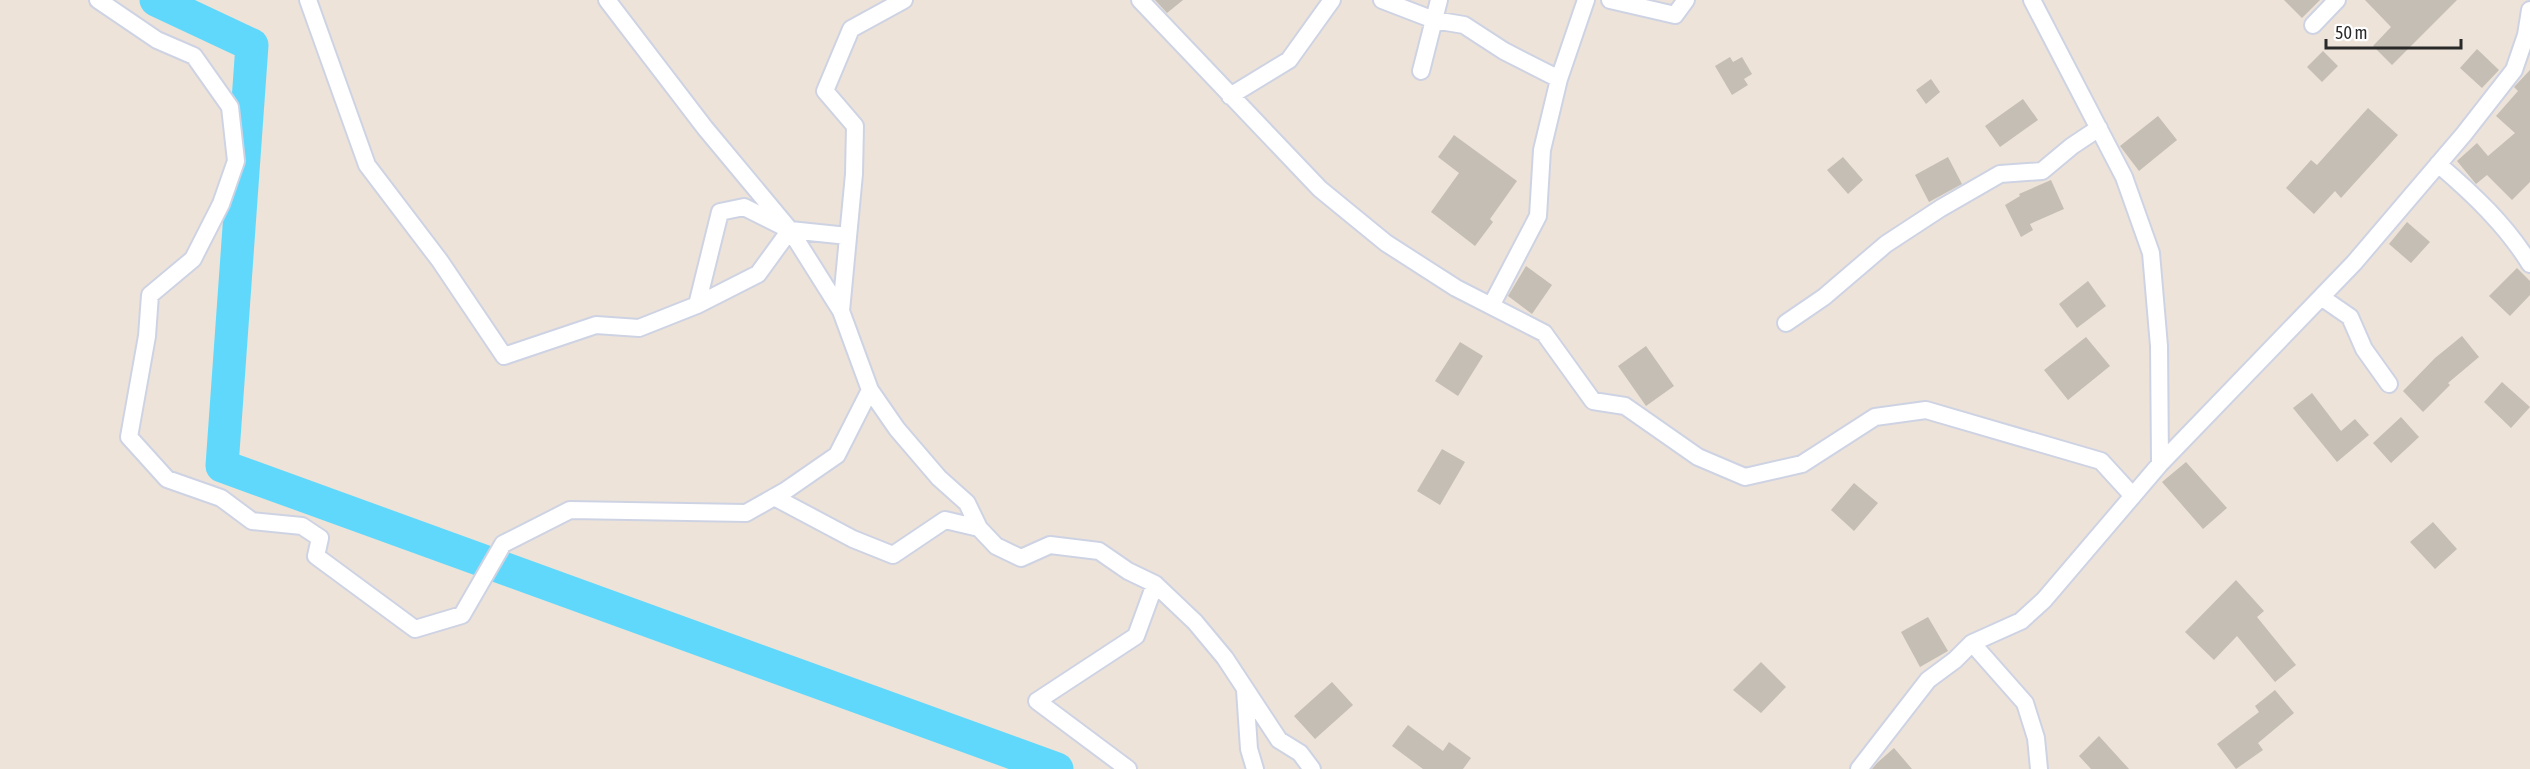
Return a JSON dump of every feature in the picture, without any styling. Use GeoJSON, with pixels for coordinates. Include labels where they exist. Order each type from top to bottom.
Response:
{"type":"FeatureCollection","features":[{"type":"Feature","properties":{"kind":"street"},"geometry":{"type":"LineString","coordinates":[[98,0],[157,40],[194,56],[230,107],[236,161],[221,204],[193,259],[150,295],[147,336],[129,437],[167,479],[221,498],[252,521],[302,526],[320,538],[316,556],[415,629],[462,615],[503,544],[570,510],[746,513],[837,455],[870,390]]}},
{"type":"Feature","properties":{"kind":"street"},"geometry":{"type":"LineString","coordinates":[[308,0],[367,165],[440,261],[504,356],[596,325],[639,328],[697,305],[758,274],[790,230]]}},
{"type":"Feature","properties":{"kind":"street"},"geometry":{"type":"LineString","coordinates":[[608,0],[705,128],[790,230],[841,311],[870,390],[911,446],[939,478],[967,503],[979,528],[996,546],[1020,558],[1050,544],[1099,551],[1128,571],[1155,584],[1195,622],[1225,658],[1279,740],[1300,753],[1312,769]]}},
{"type":"Feature","properties":{"kind":"street"},"geometry":{"type":"LineString","coordinates":[[841,311],[854,174],[855,126],[825,91],[851,29],[904,0]]}},
{"type":"Feature","properties":{"kind":"street"},"geometry":{"type":"LineString","coordinates":[[1140,0],[1320,189],[1370,229],[1455,288],[1544,333],[1593,401],[1625,406],[1698,457],[1745,477],[1802,464],[1875,417],[1926,410],[2101,461],[2133,496]]}},
{"type":"Feature","properties":{"kind":"street"},"geometry":{"type":"LineString","coordinates":[[1230,96],[1289,60],[1332,0]]}},
{"type":"Feature","properties":{"kind":"street"},"geometry":{"type":"LineString","coordinates":[[1382,0],[1434,20],[1464,25],[1504,51],[1559,79]]}},
{"type":"Feature","properties":{"kind":"street"},"geometry":{"type":"LineString","coordinates":[[1421,70],[1438,0]]}},
{"type":"Feature","properties":{"kind":"street"},"geometry":{"type":"LineString","coordinates":[[1491,306],[1538,216],[1542,150],[1559,79],[1586,0]]}},
{"type":"Feature","properties":{"kind":"street"},"geometry":{"type":"LineString","coordinates":[[1610,0],[1675,15],[1686,0]]}},
{"type":"Feature","properties":{"kind":"street"},"geometry":{"type":"LineString","coordinates":[[2032,0],[2124,177],[2151,254],[2159,346],[2160,464]]}},
{"type":"Feature","properties":{"kind":"street"},"geometry":{"type":"LineString","coordinates":[[2313,25],[2337,0]]}},
{"type":"Feature","properties":{"kind":"street"},"geometry":{"type":"LineString","coordinates":[[1859,769],[1928,680],[1955,660],[1972,643],[2021,621],[2044,600],[2160,464],[2354,263],[2438,164],[2514,69],[2526,35],[2530,10]]}},
{"type":"Feature","properties":{"kind":"street"},"geometry":{"type":"LineString","coordinates":[[1786,323],[1824,297],[1886,244],[1941,208],[2000,174],[2042,171],[2098,128]]}},
{"type":"Feature","properties":{"kind":"street"},"geometry":{"type":"LineString","coordinates":[[2438,164],[2476,197],[2518,244],[2530,264]]}},
{"type":"Feature","properties":{"kind":"street"},"geometry":{"type":"LineString","coordinates":[[697,305],[720,212],[744,207],[790,230],[848,236]]}},
{"type":"Feature","properties":{"kind":"street"},"geometry":{"type":"LineString","coordinates":[[2321,297],[2350,317],[2364,349],[2389,384]]}},
{"type":"Feature","properties":{"kind":"street"},"geometry":{"type":"LineString","coordinates":[[774,497],[853,539],[893,555],[945,520],[979,528]]}},
{"type":"Feature","properties":{"kind":"street"},"geometry":{"type":"LineString","coordinates":[[1128,769],[1037,700],[1136,636],[1155,584]]}},
{"type":"Feature","properties":{"kind":"street"},"geometry":{"type":"LineString","coordinates":[[1972,643],[2025,703],[2036,738],[2039,769]]}},
{"type":"Feature","properties":{"kind":"street"},"geometry":{"type":"LineString","coordinates":[[1245,687],[1249,749],[1255,769]]}},
{"type":"Feature","properties":{"kind":"building"},"geometry":{"type":"Polygon","coordinates":[[[1155,0],[1183,0],[1167,13],[1155,0]]]}},
{"type":"Feature","properties":{"kind":"building"},"geometry":{"type":"Polygon","coordinates":[[[2284,0],[2320,0],[2302,18],[2284,0]]]}},
{"type":"Feature","properties":{"kind":"building"},"geometry":{"type":"Polygon","coordinates":[[[2365,0],[2457,0],[2392,65],[2373,46],[2391,27],[2365,0]]]}},
{"type":"Feature","properties":{"kind":"building"},"geometry":{"type":"Polygon","coordinates":[[[2477,49],[2499,70],[2482,88],[2460,68],[2477,49]]]}},
{"type":"Feature","properties":{"kind":"building"},"geometry":{"type":"Polygon","coordinates":[[[2323,51],[2338,66],[2322,82],[2307,67],[2323,51]]]}},
{"type":"Feature","properties":{"kind":"building"},"geometry":{"type":"Polygon","coordinates":[[[1730,57],[1733,62],[1742,57],[1752,74],[1744,79],[1748,85],[1732,95],[1715,66],[1730,57]]]}},
{"type":"Feature","properties":{"kind":"building"},"geometry":{"type":"Polygon","coordinates":[[[2530,70],[2530,182],[2512,200],[2487,175],[2476,184],[2457,161],[2477,143],[2488,156],[2515,133],[2496,116],[2518,91],[2514,87],[2530,70]]]}},
{"type":"Feature","properties":{"kind":"building"},"geometry":{"type":"Polygon","coordinates":[[[1931,79],[1940,92],[1926,104],[1916,90],[1931,79]]]}},
{"type":"Feature","properties":{"kind":"building"},"geometry":{"type":"Polygon","coordinates":[[[2023,99],[2038,120],[2000,147],[1985,126],[2023,99]]]}},
{"type":"Feature","properties":{"kind":"building"},"geometry":{"type":"Polygon","coordinates":[[[2368,108],[2398,135],[2341,198],[2335,191],[2314,214],[2286,188],[2311,160],[2317,165],[2368,108]]]}},
{"type":"Feature","properties":{"kind":"building"},"geometry":{"type":"Polygon","coordinates":[[[2158,116],[2177,140],[2139,171],[2120,146],[2158,116]]]}},
{"type":"Feature","properties":{"kind":"building"},"geometry":{"type":"Polygon","coordinates":[[[1454,135],[1517,181],[1490,219],[1493,222],[1475,246],[1431,212],[1459,173],[1438,157],[1454,135]]]}},
{"type":"Feature","properties":{"kind":"building"},"geometry":{"type":"Polygon","coordinates":[[[1843,157],[1863,180],[1848,194],[1827,170],[1843,157]]]}},
{"type":"Feature","properties":{"kind":"building"},"geometry":{"type":"Polygon","coordinates":[[[1948,157],[1962,184],[1929,202],[1915,175],[1948,157]]]}},
{"type":"Feature","properties":{"kind":"building"},"geometry":{"type":"Polygon","coordinates":[[[2051,180],[2064,209],[2030,224],[2033,230],[2021,237],[2005,205],[2020,196],[2019,194],[2051,180]]]}},
{"type":"Feature","properties":{"kind":"building"},"geometry":{"type":"Polygon","coordinates":[[[2407,222],[2430,242],[2411,263],[2389,244],[2407,222]]]}},
{"type":"Feature","properties":{"kind":"building"},"geometry":{"type":"Polygon","coordinates":[[[1526,266],[1552,285],[1532,314],[1508,296],[1526,266]]]}},
{"type":"Feature","properties":{"kind":"building"},"geometry":{"type":"Polygon","coordinates":[[[2517,268],[2530,281],[2530,295],[2510,316],[2489,296],[2517,268]]]}},
{"type":"Feature","properties":{"kind":"building"},"geometry":{"type":"Polygon","coordinates":[[[2088,281],[2106,306],[2077,328],[2059,304],[2088,281]]]}},
{"type":"Feature","properties":{"kind":"building"},"geometry":{"type":"Polygon","coordinates":[[[2462,336],[2479,357],[2448,383],[2450,385],[2423,412],[2403,391],[2435,358],[2462,336]]]}},
{"type":"Feature","properties":{"kind":"building"},"geometry":{"type":"Polygon","coordinates":[[[2086,337],[2110,366],[2068,400],[2044,370],[2086,337]]]}},
{"type":"Feature","properties":{"kind":"building"},"geometry":{"type":"Polygon","coordinates":[[[1460,342],[1483,356],[1458,396],[1435,381],[1460,342]]]}},
{"type":"Feature","properties":{"kind":"building"},"geometry":{"type":"Polygon","coordinates":[[[1646,346],[1674,386],[1646,406],[1618,366],[1646,346]]]}},
{"type":"Feature","properties":{"kind":"building"},"geometry":{"type":"Polygon","coordinates":[[[2502,382],[2530,407],[2511,428],[2484,402],[2502,382]]]}},
{"type":"Feature","properties":{"kind":"building"},"geometry":{"type":"Polygon","coordinates":[[[2312,393],[2341,431],[2355,419],[2369,435],[2337,462],[2293,408],[2312,393]]]}},
{"type":"Feature","properties":{"kind":"building"},"geometry":{"type":"Polygon","coordinates":[[[2401,417],[2419,437],[2391,463],[2373,443],[2401,417]]]}},
{"type":"Feature","properties":{"kind":"building"},"geometry":{"type":"Polygon","coordinates":[[[1442,449],[1465,462],[1440,505],[1417,491],[1442,449]]]}},
{"type":"Feature","properties":{"kind":"building"},"geometry":{"type":"Polygon","coordinates":[[[2186,462],[2227,508],[2203,529],[2162,482],[2186,462]]]}},
{"type":"Feature","properties":{"kind":"building"},"geometry":{"type":"Polygon","coordinates":[[[1854,483],[1878,503],[1854,531],[1831,510],[1854,483]]]}},
{"type":"Feature","properties":{"kind":"building"},"geometry":{"type":"Polygon","coordinates":[[[2433,522],[2457,549],[2435,569],[2410,542],[2433,522]]]}},
{"type":"Feature","properties":{"kind":"building"},"geometry":{"type":"Polygon","coordinates":[[[2236,580],[2264,611],[2257,617],[2296,665],[2275,682],[2237,636],[2214,660],[2185,632],[2236,580]]]}},
{"type":"Feature","properties":{"kind":"building"},"geometry":{"type":"Polygon","coordinates":[[[1928,617],[1948,651],[1920,667],[1901,632],[1928,617]]]}},
{"type":"Feature","properties":{"kind":"building"},"geometry":{"type":"Polygon","coordinates":[[[1761,662],[1786,687],[1761,713],[1733,690],[1761,662]]]}},
{"type":"Feature","properties":{"kind":"building"},"geometry":{"type":"Polygon","coordinates":[[[1332,682],[1353,705],[1315,739],[1294,716],[1332,682]]]}},
{"type":"Feature","properties":{"kind":"building"},"geometry":{"type":"Polygon","coordinates":[[[2275,690],[2294,713],[2258,743],[2263,750],[2236,769],[2217,744],[2259,712],[2255,706],[2275,690]]]}},
{"type":"Feature","properties":{"kind":"building"},"geometry":{"type":"Polygon","coordinates":[[[1408,725],[1443,751],[1449,742],[1471,758],[1463,769],[1423,769],[1392,746],[1408,725]]]}},
{"type":"Feature","properties":{"kind":"building"},"geometry":{"type":"Polygon","coordinates":[[[2099,736],[2129,769],[2091,769],[2079,756],[2099,736]]]}},
{"type":"Feature","properties":{"kind":"building"},"geometry":{"type":"Polygon","coordinates":[[[1894,748],[1912,769],[1872,769],[1877,763],[1894,748]]]}},
{"type":"Feature","properties":{"kind":"waterway"},"geometry":{"type":"LineString","coordinates":[[156,0],[252,45],[222,466],[1057,769]]}}]}
